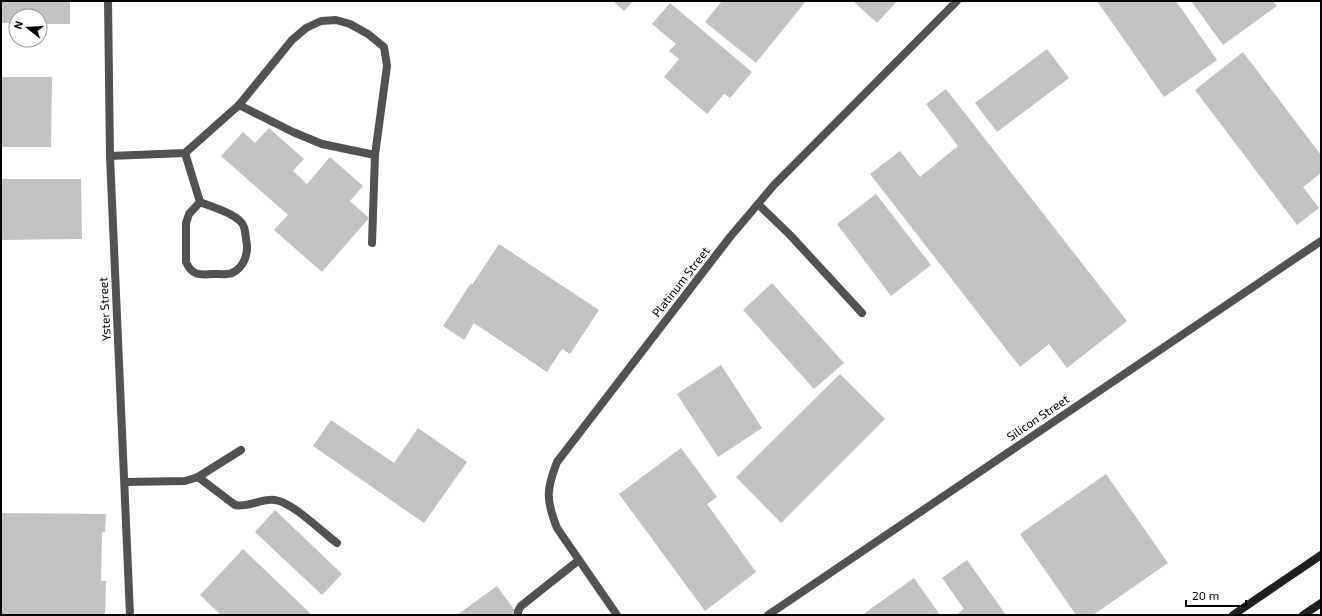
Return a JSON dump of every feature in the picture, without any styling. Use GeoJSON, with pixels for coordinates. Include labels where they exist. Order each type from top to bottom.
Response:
{"type":"FeatureCollection","features":[{"type":"Feature","properties":{"kind":"main road"},"geometry":{"type":"LineString","coordinates":[[1233,615],[1321,555]]}},
{"type":"Feature","properties":{"kind":"main road"},"geometry":{"type":"LineString","coordinates":[[1303,615],[1321,603]]}},
{"type":"Feature","properties":{"kind":"street","name":"Yster Street"},"geometry":{"type":"LineString","coordinates":[[108,1],[110,156],[130,615]]}},
{"type":"Feature","properties":{"kind":"street","name":"Platinum Street"},"geometry":{"type":"LineString","coordinates":[[618,615],[557,528],[551,513],[548,496],[550,480],[557,462],[730,237],[774,185],[957,1]]}},
{"type":"Feature","properties":{"kind":"street"},"geometry":{"type":"LineString","coordinates":[[110,156],[185,154],[239,105],[292,40],[306,28],[321,21],[336,20],[350,24],[368,34],[384,47],[388,66],[375,155],[372,243]]}},
{"type":"Feature","properties":{"kind":"street"},"geometry":{"type":"LineString","coordinates":[[239,105],[322,144],[375,155]]}},
{"type":"Feature","properties":{"kind":"street"},"geometry":{"type":"LineString","coordinates":[[185,154],[200,202]]}},
{"type":"Feature","properties":{"kind":"street"},"geometry":{"type":"LineString","coordinates":[[200,202],[238,218],[244,225],[248,248],[246,258],[239,267],[231,273],[200,275],[194,273],[188,268],[186,262],[186,223],[189,214],[200,202]]}},
{"type":"Feature","properties":{"kind":"street"},"geometry":{"type":"LineString","coordinates":[[758,204],[790,235],[862,313]]}},
{"type":"Feature","properties":{"kind":"street","name":"Silicon Street"},"geometry":{"type":"LineString","coordinates":[[768,615],[1321,242]]}},
{"type":"Feature","properties":{"kind":"street"},"geometry":{"type":"LineString","coordinates":[[125,482],[185,481],[198,477],[241,450]]}},
{"type":"Feature","properties":{"kind":"street"},"geometry":{"type":"LineString","coordinates":[[198,477],[235,505],[242,506],[266,500],[275,500],[284,503],[293,508],[336,543]]}},
{"type":"Feature","properties":{"kind":"street"},"geometry":{"type":"LineString","coordinates":[[518,615],[518,611],[521,606],[579,560]]}},
{"type":"Feature","properties":{"kind":"building"},"geometry":{"type":"Polygon","coordinates":[[[1,1],[70,1],[70,24],[48,24],[48,8],[8,8],[8,23],[1,23],[1,1]]]}},
{"type":"Feature","properties":{"kind":"building"},"geometry":{"type":"Polygon","coordinates":[[[613,1],[633,1],[624,11],[613,1]]]}},
{"type":"Feature","properties":{"kind":"building"},"geometry":{"type":"Polygon","coordinates":[[[722,1],[806,1],[756,63],[705,22],[722,1]]]}},
{"type":"Feature","properties":{"kind":"building"},"geometry":{"type":"Polygon","coordinates":[[[853,1],[897,1],[877,23],[853,1]]]}},
{"type":"Feature","properties":{"kind":"building"},"geometry":{"type":"Polygon","coordinates":[[[1097,1],[1176,1],[1217,60],[1164,97],[1097,1]]]}},
{"type":"Feature","properties":{"kind":"building"},"geometry":{"type":"Polygon","coordinates":[[[1191,1],[1273,1],[1277,6],[1223,45],[1191,1]]]}},
{"type":"Feature","properties":{"kind":"building"},"geometry":{"type":"Polygon","coordinates":[[[670,3],[752,72],[730,98],[724,94],[707,114],[664,77],[679,59],[669,51],[676,44],[652,24],[670,3]]]}},
{"type":"Feature","properties":{"kind":"building"},"geometry":{"type":"Polygon","coordinates":[[[1047,49],[1069,78],[997,132],[975,103],[1047,49]]]}},
{"type":"Feature","properties":{"kind":"building"},"geometry":{"type":"Polygon","coordinates":[[[1243,52],[1321,155],[1321,173],[1303,187],[1319,208],[1297,225],[1195,90],[1243,52]]]}},
{"type":"Feature","properties":{"kind":"building"},"geometry":{"type":"Polygon","coordinates":[[[1,77],[52,77],[51,147],[1,147],[1,77]]]}},
{"type":"Feature","properties":{"kind":"building"},"geometry":{"type":"Polygon","coordinates":[[[946,89],[1127,321],[1067,368],[1049,344],[1020,367],[870,174],[900,151],[920,177],[958,146],[926,104],[946,89]]]}},
{"type":"Feature","properties":{"kind":"building"},"geometry":{"type":"Polygon","coordinates":[[[269,128],[304,159],[293,171],[307,184],[330,157],[363,186],[350,201],[369,218],[322,272],[274,230],[288,215],[221,156],[243,132],[255,143],[269,128]]]}},
{"type":"Feature","properties":{"kind":"building"},"geometry":{"type":"Polygon","coordinates":[[[1,179],[81,179],[82,239],[1,240],[1,179]]]}},
{"type":"Feature","properties":{"kind":"building"},"geometry":{"type":"Polygon","coordinates":[[[876,194],[931,265],[891,296],[837,224],[876,194]]]}},
{"type":"Feature","properties":{"kind":"building"},"geometry":{"type":"Polygon","coordinates":[[[499,244],[599,310],[570,354],[562,349],[547,372],[474,323],[464,340],[443,326],[499,244]]]}},
{"type":"Feature","properties":{"kind":"building"},"geometry":{"type":"Polygon","coordinates":[[[772,283],[844,363],[814,389],[743,310],[772,283]]]}},
{"type":"Feature","properties":{"kind":"building"},"geometry":{"type":"Polygon","coordinates":[[[721,365],[762,428],[718,457],[677,394],[721,365]]]}},
{"type":"Feature","properties":{"kind":"building"},"geometry":{"type":"Polygon","coordinates":[[[840,374],[885,419],[781,523],[736,477],[840,374]]]}},
{"type":"Feature","properties":{"kind":"building"},"geometry":{"type":"Polygon","coordinates":[[[331,420],[394,463],[418,428],[467,462],[424,523],[313,446],[331,420]]]}},
{"type":"Feature","properties":{"kind":"building"},"geometry":{"type":"Polygon","coordinates":[[[681,448],[717,497],[707,504],[756,572],[705,611],[619,494],[681,448]]]}},
{"type":"Feature","properties":{"kind":"building"},"geometry":{"type":"Polygon","coordinates":[[[1106,474],[1168,563],[1093,615],[1076,615],[1020,534],[1106,474]]]}},
{"type":"Feature","properties":{"kind":"building"},"geometry":{"type":"Polygon","coordinates":[[[275,510],[342,574],[322,595],[255,532],[275,510]]]}},
{"type":"Feature","properties":{"kind":"building"},"geometry":{"type":"Polygon","coordinates":[[[1,513],[106,514],[105,532],[102,532],[101,581],[106,581],[105,615],[1,615],[1,513]]]}},
{"type":"Feature","properties":{"kind":"building"},"geometry":{"type":"Polygon","coordinates":[[[243,549],[312,615],[221,615],[200,595],[243,549]]]}},
{"type":"Feature","properties":{"kind":"building"},"geometry":{"type":"Polygon","coordinates":[[[967,560],[1006,615],[956,615],[964,609],[942,578],[967,560]]]}},
{"type":"Feature","properties":{"kind":"building"},"geometry":{"type":"Polygon","coordinates":[[[914,578],[940,615],[862,615],[914,578]]]}},
{"type":"Feature","properties":{"kind":"building"},"geometry":{"type":"Polygon","coordinates":[[[497,586],[518,615],[457,615],[497,586]]]}}]}
